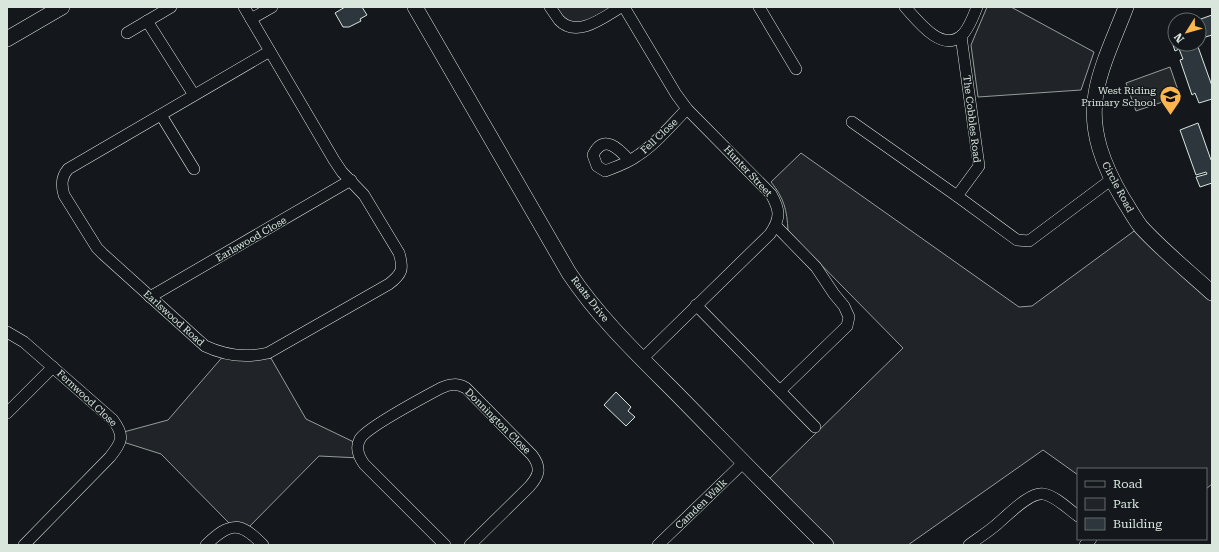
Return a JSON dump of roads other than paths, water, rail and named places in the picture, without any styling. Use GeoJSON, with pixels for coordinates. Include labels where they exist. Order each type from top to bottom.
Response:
{"type":"FeatureCollection","features":[{"type":"Feature","properties":{"kind":"street"},"geometry":{"type":"LineString","coordinates":[[7,39],[62,7]]}},
{"type":"Feature","properties":{"kind":"street"},"geometry":{"type":"LineString","coordinates":[[127,33],[171,7]]}},
{"type":"Feature","properties":{"kind":"street","name":"Earlswood Road"},"geometry":{"type":"LineString","coordinates":[[244,7],[270,51],[334,160],[342,172],[364,195],[399,253],[402,263],[401,272],[388,284],[268,353],[255,356],[230,355],[216,352],[206,346],[97,248],[64,195],[62,180],[64,173],[68,169],[270,51]]}},
{"type":"Feature","properties":{"kind":"street"},"geometry":{"type":"LineString","coordinates":[[251,19],[272,7]]}},
{"type":"Feature","properties":{"kind":"street","name":"Raats Drive"},"geometry":{"type":"LineString","coordinates":[[415,7],[569,273],[595,308],[642,359],[826,545]]}},
{"type":"Feature","properties":{"kind":"street"},"geometry":{"type":"LineString","coordinates":[[550,7],[559,20],[566,25],[574,27],[584,26],[596,22],[621,7]]}},
{"type":"Feature","properties":{"kind":"street","name":"Hunter Street"},"geometry":{"type":"LineString","coordinates":[[624,7],[676,94],[687,109],[771,194],[778,206],[776,226]]}},
{"type":"Feature","properties":{"kind":"street"},"geometry":{"type":"LineString","coordinates":[[759,7],[796,69]]}},
{"type":"Feature","properties":{"kind":"street"},"geometry":{"type":"LineString","coordinates":[[906,7],[919,22],[939,40],[953,40],[961,36],[977,7]]}},
{"type":"Feature","properties":{"kind":"street","name":"Circle Road"},"geometry":{"type":"LineString","coordinates":[[1126,7],[1107,56],[1098,85],[1094,112],[1095,127],[1100,152],[1112,180],[1141,226],[1212,293]]}},
{"type":"Feature","properties":{"kind":"street"},"geometry":{"type":"LineString","coordinates":[[147,21],[194,95]]}},
{"type":"Feature","properties":{"kind":"street","name":"The Cobbles Road"},"geometry":{"type":"LineString","coordinates":[[958,196],[979,166],[961,36]]}},
{"type":"Feature","properties":{"kind":"street","name":"Fell Close"},"geometry":{"type":"LineString","coordinates":[[629,160],[636,157],[649,146],[687,109]]}},
{"type":"Feature","properties":{"kind":"street"},"geometry":{"type":"LineString","coordinates":[[161,115],[194,169]]}},
{"type":"Feature","properties":{"kind":"street"},"geometry":{"type":"LineString","coordinates":[[852,122],[958,196],[1017,240],[1029,241],[1112,180]]}},
{"type":"Feature","properties":{"kind":"street","name":"Earlswood Close"},"geometry":{"type":"LineString","coordinates":[[150,297],[351,180]]}},
{"type":"Feature","properties":{"kind":"street"},"geometry":{"type":"LineString","coordinates":[[642,359],[770,234],[776,226],[816,267],[844,306],[849,317],[847,326],[780,391]]}},
{"type":"Feature","properties":{"kind":"street"},"geometry":{"type":"LineString","coordinates":[[696,305],[815,427]]}},
{"type":"Feature","properties":{"kind":"street","name":"Fernwood Close"},"geometry":{"type":"LineString","coordinates":[[7,332],[24,342],[113,420],[119,428],[121,437],[118,447],[110,457],[24,545]]}},
{"type":"Feature","properties":{"kind":"street"},"geometry":{"type":"LineString","coordinates":[[7,413],[53,367]]}},
{"type":"Feature","properties":{"kind":"street","name":"Donnington Close"},"geometry":{"type":"LineString","coordinates":[[445,545],[364,464],[357,451],[360,438],[371,429],[441,388],[454,384],[466,388],[532,455],[537,461],[539,467],[536,478],[529,487],[470,545]]}},
{"type":"Feature","properties":{"kind":"street","name":"Camden Walk"},"geometry":{"type":"LineString","coordinates":[[658,545],[744,462]]}},
{"type":"Feature","properties":{"kind":"street"},"geometry":{"type":"LineString","coordinates":[[969,545],[1033,495],[1045,494],[1077,515]]}},
{"type":"Feature","properties":{"kind":"street"},"geometry":{"type":"LineString","coordinates":[[206,545],[223,530],[232,526],[246,530],[253,534],[263,545]]}},
{"type":"Feature","properties":{"kind":"place","name":"West Riding Primary School"},"geometry":{"type":"Point","coordinates":[1171,116]}}]}
